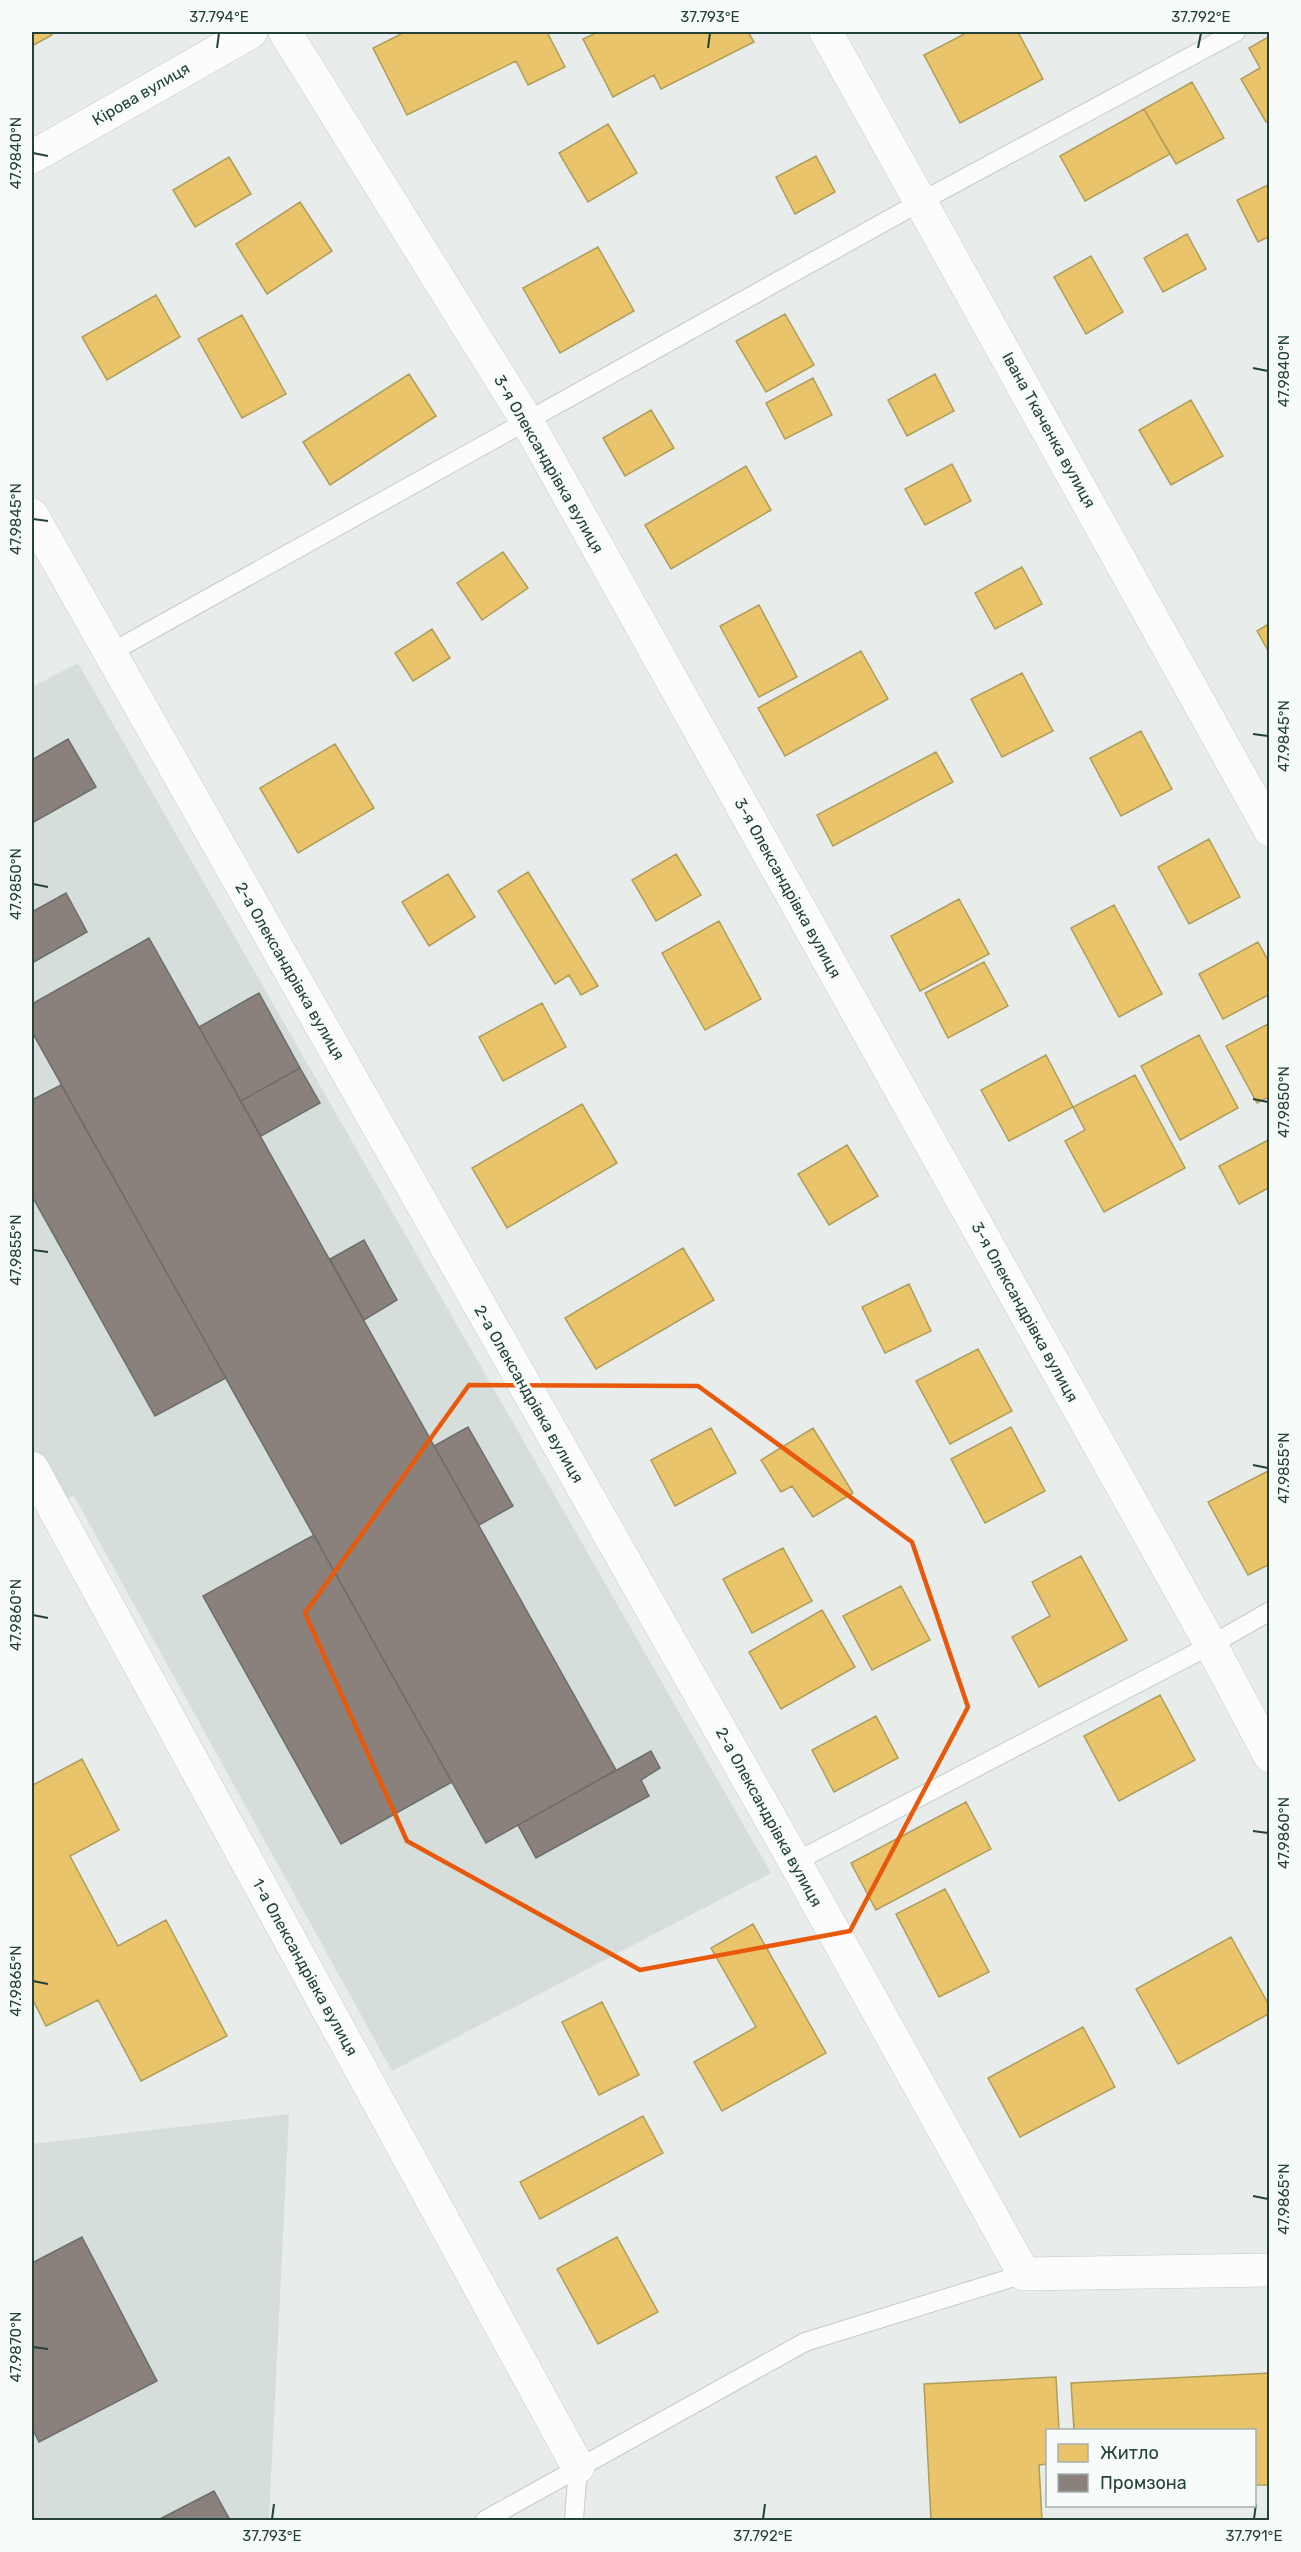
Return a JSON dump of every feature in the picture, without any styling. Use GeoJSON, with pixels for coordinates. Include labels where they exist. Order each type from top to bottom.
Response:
{"type":"FeatureCollection","features":[{"type":"Feature","properties":{"kind":"street","name":"Кірова вулиця"},"geometry":{"type":"LineString","coordinates":[[32,157],[251,32]]}},
{"type":"Feature","properties":{"kind":"street","name":"3-я Олександрівка вулиця"},"geometry":{"type":"LineString","coordinates":[[285,32],[527,421],[1211,1645],[1269,1756]]}},
{"type":"Feature","properties":{"kind":"street","name":"Івана Ткаченка вулиця"},"geometry":{"type":"LineString","coordinates":[[826,32],[922,201],[1269,830]]}},
{"type":"Feature","properties":{"kind":"street","name":"2-а Олександрівка вулиця"},"geometry":{"type":"LineString","coordinates":[[32,515],[795,1862],[1024,2274]]}},
{"type":"Feature","properties":{"kind":"street","name":"1-а Олександрівка вулиця"},"geometry":{"type":"LineString","coordinates":[[32,1468],[579,2467]]}},
{"type":"Feature","properties":{"kind":"street"},"geometry":{"type":"LineString","coordinates":[[1024,2274],[1269,2270]]}},
{"type":"Feature","properties":{"kind":"lane"},"geometry":{"type":"LineString","coordinates":[[110,653],[922,201],[1236,32]]}},
{"type":"Feature","properties":{"kind":"lane"},"geometry":{"type":"LineString","coordinates":[[795,1862],[1211,1645],[1269,1611]]}},
{"type":"Feature","properties":{"kind":"lane"},"geometry":{"type":"LineString","coordinates":[[485,2520],[805,2342],[1024,2274]]}},
{"type":"Feature","properties":{"kind":"lane"},"geometry":{"type":"LineString","coordinates":[[574,2520],[579,2467]]}},
{"type":"Feature","properties":{"kind":"highlighted area"},"geometry":{"type":"Polygon","coordinates":[[[469,1385],[698,1386],[912,1542],[968,1707],[850,1931],[640,1970],[407,1841],[305,1613],[469,1385]]]}},
{"type":"Feature","properties":{"kind":"shaded area"},"geometry":{"type":"Polygon","coordinates":[[[78,663],[771,1873],[392,2071],[74,1496],[32,1509],[32,687],[78,663]]]}},
{"type":"Feature","properties":{"kind":"shaded area"},"geometry":{"type":"Polygon","coordinates":[[[289,2114],[269,2520],[32,2520],[32,2144],[289,2114]]]}},
{"type":"Feature","properties":{"kind":"building: Житло"},"geometry":{"type":"Polygon","coordinates":[[[32,32],[50,32],[52,35],[32,46],[32,32]]]}},
{"type":"Feature","properties":{"kind":"building: Житло"},"geometry":{"type":"Polygon","coordinates":[[[405,32],[547,32],[565,67],[528,85],[516,61],[407,115],[373,48],[405,32]]]}},
{"type":"Feature","properties":{"kind":"building: Житло"},"geometry":{"type":"Polygon","coordinates":[[[598,32],[748,32],[754,42],[661,89],[654,75],[613,97],[583,39],[598,32]]]}},
{"type":"Feature","properties":{"kind":"building: Житло"},"geometry":{"type":"Polygon","coordinates":[[[968,32],[1018,32],[1043,79],[960,123],[924,55],[968,32]]]}},
{"type":"Feature","properties":{"kind":"building: Житло"},"geometry":{"type":"Polygon","coordinates":[[[1270,36],[1270,120],[1266,122],[1241,79],[1260,68],[1249,48],[1270,36]]]}},
{"type":"Feature","properties":{"kind":"building: Житло"},"geometry":{"type":"Polygon","coordinates":[[[1192,82],[1224,138],[1176,164],[1144,109],[1192,82]]]}},
{"type":"Feature","properties":{"kind":"building: Житло"},"geometry":{"type":"Polygon","coordinates":[[[1144,109],[1170,154],[1085,201],[1060,156],[1144,109]]]}},
{"type":"Feature","properties":{"kind":"building: Житло"},"geometry":{"type":"Polygon","coordinates":[[[608,124],[637,173],[588,202],[559,153],[608,124]]]}},
{"type":"Feature","properties":{"kind":"building: Житло"},"geometry":{"type":"Polygon","coordinates":[[[816,156],[835,192],[795,214],[776,177],[816,156]]]}},
{"type":"Feature","properties":{"kind":"building: Житло"},"geometry":{"type":"Polygon","coordinates":[[[229,157],[251,194],[195,227],[173,190],[229,157]]]}},
{"type":"Feature","properties":{"kind":"building: Житло"},"geometry":{"type":"Polygon","coordinates":[[[1270,184],[1270,236],[1258,242],[1237,200],[1270,184]]]}},
{"type":"Feature","properties":{"kind":"building: Житло"},"geometry":{"type":"Polygon","coordinates":[[[300,202],[332,251],[267,294],[236,244],[300,202]]]}},
{"type":"Feature","properties":{"kind":"building: Житло"},"geometry":{"type":"Polygon","coordinates":[[[1187,234],[1206,269],[1163,292],[1144,258],[1187,234]]]}},
{"type":"Feature","properties":{"kind":"building: Житло"},"geometry":{"type":"Polygon","coordinates":[[[598,247],[634,311],[560,353],[523,288],[598,247]]]}},
{"type":"Feature","properties":{"kind":"building: Житло"},"geometry":{"type":"Polygon","coordinates":[[[1091,256],[1123,312],[1086,334],[1054,277],[1091,256]]]}},
{"type":"Feature","properties":{"kind":"building: Житло"},"geometry":{"type":"Polygon","coordinates":[[[156,295],[180,337],[107,380],[82,337],[156,295]]]}},
{"type":"Feature","properties":{"kind":"building: Житло"},"geometry":{"type":"Polygon","coordinates":[[[785,314],[814,365],[766,392],[736,341],[785,314]]]}},
{"type":"Feature","properties":{"kind":"building: Житло"},"geometry":{"type":"Polygon","coordinates":[[[242,315],[286,394],[242,418],[198,339],[242,315]]]}},
{"type":"Feature","properties":{"kind":"building: Житло"},"geometry":{"type":"Polygon","coordinates":[[[409,374],[436,416],[330,485],[303,442],[409,374]]]}},
{"type":"Feature","properties":{"kind":"building: Житло"},"geometry":{"type":"Polygon","coordinates":[[[935,374],[954,411],[907,436],[888,400],[935,374]]]}},
{"type":"Feature","properties":{"kind":"building: Житло"},"geometry":{"type":"Polygon","coordinates":[[[813,378],[832,415],[785,439],[766,403],[813,378]]]}},
{"type":"Feature","properties":{"kind":"building: Житло"},"geometry":{"type":"Polygon","coordinates":[[[1191,400],[1223,456],[1171,485],[1139,430],[1191,400]]]}},
{"type":"Feature","properties":{"kind":"building: Житло"},"geometry":{"type":"Polygon","coordinates":[[[651,410],[674,448],[625,476],[603,438],[651,410]]]}},
{"type":"Feature","properties":{"kind":"building: Житло"},"geometry":{"type":"Polygon","coordinates":[[[952,464],[971,501],[925,525],[905,489],[952,464]]]}},
{"type":"Feature","properties":{"kind":"building: Житло"},"geometry":{"type":"Polygon","coordinates":[[[746,466],[771,510],[671,569],[645,525],[746,466]]]}},
{"type":"Feature","properties":{"kind":"building: Житло"},"geometry":{"type":"Polygon","coordinates":[[[503,552],[528,588],[482,620],[457,583],[503,552]]]}},
{"type":"Feature","properties":{"kind":"building: Житло"},"geometry":{"type":"Polygon","coordinates":[[[1022,567],[1042,604],[995,629],[975,593],[1022,567]]]}},
{"type":"Feature","properties":{"kind":"building: Житло"},"geometry":{"type":"Polygon","coordinates":[[[759,605],[797,677],[759,697],[720,626],[759,605]]]}},
{"type":"Feature","properties":{"kind":"building: Житло"},"geometry":{"type":"Polygon","coordinates":[[[1270,623],[1270,654],[1257,631],[1270,623]]]}},
{"type":"Feature","properties":{"kind":"building: Житло"},"geometry":{"type":"Polygon","coordinates":[[[432,629],[450,658],[413,681],[395,653],[432,629]]]}},
{"type":"Feature","properties":{"kind":"building: Житло"},"geometry":{"type":"Polygon","coordinates":[[[861,651],[888,699],[785,756],[758,708],[861,651]]]}},
{"type":"Feature","properties":{"kind":"building: Житло"},"geometry":{"type":"Polygon","coordinates":[[[1022,673],[1053,731],[1002,757],[971,699],[1022,673]]]}},
{"type":"Feature","properties":{"kind":"building: Житло"},"geometry":{"type":"Polygon","coordinates":[[[1141,731],[1172,789],[1121,816],[1090,758],[1141,731]]]}},
{"type":"Feature","properties":{"kind":"building: Житло"},"geometry":{"type":"Polygon","coordinates":[[[335,744],[374,808],[298,853],[260,788],[335,744]]]}},
{"type":"Feature","properties":{"kind":"building: Житло"},"geometry":{"type":"Polygon","coordinates":[[[936,752],[953,782],[833,846],[817,815],[936,752]]]}},
{"type":"Feature","properties":{"kind":"building: Житло"},"geometry":{"type":"Polygon","coordinates":[[[1209,839],[1240,897],[1189,924],[1158,867],[1209,839]]]}},
{"type":"Feature","properties":{"kind":"building: Житло"},"geometry":{"type":"Polygon","coordinates":[[[676,854],[701,895],[656,921],[632,880],[676,854]]]}},
{"type":"Feature","properties":{"kind":"building: Житло"},"geometry":{"type":"Polygon","coordinates":[[[528,872],[598,986],[581,995],[569,975],[555,984],[498,891],[528,872]]]}},
{"type":"Feature","properties":{"kind":"building: Житло"},"geometry":{"type":"Polygon","coordinates":[[[448,874],[475,917],[429,946],[402,902],[448,874]]]}},
{"type":"Feature","properties":{"kind":"building: Житло"},"geometry":{"type":"Polygon","coordinates":[[[959,899],[989,954],[920,991],[891,936],[959,899]]]}},
{"type":"Feature","properties":{"kind":"building: Житло"},"geometry":{"type":"Polygon","coordinates":[[[1114,905],[1162,994],[1119,1017],[1071,928],[1114,905]]]}},
{"type":"Feature","properties":{"kind":"building: Житло"},"geometry":{"type":"Polygon","coordinates":[[[719,921],[761,999],[705,1030],[662,953],[719,921]]]}},
{"type":"Feature","properties":{"kind":"building: Житло"},"geometry":{"type":"Polygon","coordinates":[[[1258,942],[1270,964],[1270,994],[1223,1019],[1199,974],[1258,942]]]}},
{"type":"Feature","properties":{"kind":"building: Житло"},"geometry":{"type":"Polygon","coordinates":[[[984,962],[1008,1006],[948,1038],[925,993],[984,962]]]}},
{"type":"Feature","properties":{"kind":"building: Житло"},"geometry":{"type":"Polygon","coordinates":[[[542,1003],[566,1047],[503,1081],[479,1037],[542,1003]]]}},
{"type":"Feature","properties":{"kind":"building: Житло"},"geometry":{"type":"Polygon","coordinates":[[[1270,1023],[1270,1096],[1257,1103],[1226,1046],[1270,1023]]]}},
{"type":"Feature","properties":{"kind":"building: Житло"},"geometry":{"type":"Polygon","coordinates":[[[1199,1035],[1238,1108],[1180,1140],[1141,1066],[1199,1035]]]}},
{"type":"Feature","properties":{"kind":"building: Житло"},"geometry":{"type":"Polygon","coordinates":[[[1046,1055],[1073,1107],[1009,1141],[981,1090],[1046,1055]]]}},
{"type":"Feature","properties":{"kind":"building: Житло"},"geometry":{"type":"Polygon","coordinates":[[[1135,1075],[1185,1168],[1104,1212],[1065,1141],[1085,1130],[1073,1107],[1135,1075]]]}},
{"type":"Feature","properties":{"kind":"building: Житло"},"geometry":{"type":"Polygon","coordinates":[[[582,1104],[617,1163],[507,1228],[472,1168],[582,1104]]]}},
{"type":"Feature","properties":{"kind":"building: Житло"},"geometry":{"type":"Polygon","coordinates":[[[1270,1139],[1270,1187],[1239,1204],[1219,1166],[1270,1139]]]}},
{"type":"Feature","properties":{"kind":"building: Житло"},"geometry":{"type":"Polygon","coordinates":[[[847,1145],[878,1196],[829,1225],[798,1174],[847,1145]]]}},
{"type":"Feature","properties":{"kind":"building: Житло"},"geometry":{"type":"Polygon","coordinates":[[[683,1248],[714,1300],[596,1369],[565,1318],[683,1248]]]}},
{"type":"Feature","properties":{"kind":"building: Житло"},"geometry":{"type":"Polygon","coordinates":[[[909,1284],[931,1331],[885,1353],[862,1307],[909,1284]]]}},
{"type":"Feature","properties":{"kind":"building: Житло"},"geometry":{"type":"Polygon","coordinates":[[[978,1349],[1012,1411],[950,1444],[916,1381],[978,1349]]]}},
{"type":"Feature","properties":{"kind":"building: Житло"},"geometry":{"type":"Polygon","coordinates":[[[1011,1427],[1045,1491],[985,1523],[951,1459],[1011,1427]]]}},
{"type":"Feature","properties":{"kind":"building: Житло"},"geometry":{"type":"Polygon","coordinates":[[[711,1428],[736,1473],[675,1506],[651,1460],[711,1428]]]}},
{"type":"Feature","properties":{"kind":"building: Житло"},"geometry":{"type":"Polygon","coordinates":[[[813,1428],[853,1493],[813,1517],[792,1486],[781,1492],[761,1460],[813,1428]]]}},
{"type":"Feature","properties":{"kind":"building: Житло"},"geometry":{"type":"Polygon","coordinates":[[[1268,1471],[1270,1564],[1248,1575],[1208,1502],[1268,1471]]]}},
{"type":"Feature","properties":{"kind":"building: Житло"},"geometry":{"type":"Polygon","coordinates":[[[783,1548],[812,1601],[752,1633],[723,1579],[783,1548]]]}},
{"type":"Feature","properties":{"kind":"building: Житло"},"geometry":{"type":"Polygon","coordinates":[[[1081,1556],[1127,1640],[1039,1687],[1012,1637],[1050,1616],[1032,1582],[1081,1556]]]}},
{"type":"Feature","properties":{"kind":"building: Житло"},"geometry":{"type":"Polygon","coordinates":[[[901,1586],[930,1640],[872,1670],[843,1616],[901,1586]]]}},
{"type":"Feature","properties":{"kind":"building: Житло"},"geometry":{"type":"Polygon","coordinates":[[[822,1610],[855,1667],[781,1709],[749,1652],[822,1610]]]}},
{"type":"Feature","properties":{"kind":"building: Житло"},"geometry":{"type":"Polygon","coordinates":[[[1160,1695],[1195,1760],[1119,1801],[1084,1736],[1160,1695]]]}},
{"type":"Feature","properties":{"kind":"building: Житло"},"geometry":{"type":"Polygon","coordinates":[[[876,1716],[898,1758],[834,1792],[812,1750],[876,1716]]]}},
{"type":"Feature","properties":{"kind":"building: Житло"},"geometry":{"type":"Polygon","coordinates":[[[82,1759],[119,1830],[70,1856],[118,1946],[166,1920],[227,2036],[141,2081],[98,2000],[46,2026],[32,1998],[32,1782],[33,1785],[82,1759]]]}},
{"type":"Feature","properties":{"kind":"building: Житло"},"geometry":{"type":"Polygon","coordinates":[[[966,1802],[991,1849],[876,1910],[851,1863],[966,1802]]]}},
{"type":"Feature","properties":{"kind":"building: Житло"},"geometry":{"type":"Polygon","coordinates":[[[945,1889],[989,1972],[939,1997],[896,1914],[945,1889]]]}},
{"type":"Feature","properties":{"kind":"building: Житло"},"geometry":{"type":"Polygon","coordinates":[[[753,1924],[826,2053],[722,2111],[694,2062],[756,2027],[711,1948],[753,1924]]]}},
{"type":"Feature","properties":{"kind":"building: Житло"},"geometry":{"type":"Polygon","coordinates":[[[1231,1937],[1270,2007],[1270,2013],[1178,2064],[1136,1989],[1231,1937]]]}},
{"type":"Feature","properties":{"kind":"building: Житло"},"geometry":{"type":"Polygon","coordinates":[[[602,2002],[639,2075],[599,2095],[562,2022],[602,2002]]]}},
{"type":"Feature","properties":{"kind":"building: Житло"},"geometry":{"type":"Polygon","coordinates":[[[1083,2027],[1115,2087],[1020,2137],[988,2078],[1083,2027]]]}},
{"type":"Feature","properties":{"kind":"building: Житло"},"geometry":{"type":"Polygon","coordinates":[[[643,2116],[663,2153],[540,2219],[520,2182],[643,2116]]]}},
{"type":"Feature","properties":{"kind":"building: Житло"},"geometry":{"type":"Polygon","coordinates":[[[617,2237],[658,2312],[598,2344],[557,2269],[617,2237]]]}},
{"type":"Feature","properties":{"kind":"building: Житло"},"geometry":{"type":"Polygon","coordinates":[[[1270,2373],[1270,2485],[1256,2485],[1256,2429],[1074,2429],[1071,2383],[1270,2373]]]}},
{"type":"Feature","properties":{"kind":"building: Житло"},"geometry":{"type":"Polygon","coordinates":[[[1056,2377],[1059,2429],[1046,2429],[1046,2464],[1039,2465],[1042,2520],[931,2520],[924,2384],[1056,2377]]]}},
{"type":"Feature","properties":{"kind":"building: Промзона"},"geometry":{"type":"Polygon","coordinates":[[[68,739],[96,787],[32,823],[32,760],[68,739]]]}},
{"type":"Feature","properties":{"kind":"building: Промзона"},"geometry":{"type":"Polygon","coordinates":[[[66,893],[87,932],[32,963],[32,912],[66,893]]]}},
{"type":"Feature","properties":{"kind":"building: Промзона"},"geometry":{"type":"Polygon","coordinates":[[[149,938],[616,1770],[486,1843],[32,1032],[32,1004],[149,938]]]}},
{"type":"Feature","properties":{"kind":"building: Промзона"},"geometry":{"type":"Polygon","coordinates":[[[259,993],[300,1068],[241,1101],[199,1027],[259,993]]]}},
{"type":"Feature","properties":{"kind":"building: Промзона"},"geometry":{"type":"Polygon","coordinates":[[[300,1068],[320,1103],[261,1136],[241,1101],[300,1068]]]}},
{"type":"Feature","properties":{"kind":"building: Промзона"},"geometry":{"type":"Polygon","coordinates":[[[61,1085],[226,1378],[155,1416],[32,1196],[32,1100],[61,1085]]]}},
{"type":"Feature","properties":{"kind":"building: Промзона"},"geometry":{"type":"Polygon","coordinates":[[[364,1240],[397,1300],[364,1320],[330,1259],[364,1240]]]}},
{"type":"Feature","properties":{"kind":"building: Промзона"},"geometry":{"type":"Polygon","coordinates":[[[468,1427],[513,1506],[479,1525],[434,1446],[468,1427]]]}},
{"type":"Feature","properties":{"kind":"building: Промзона"},"geometry":{"type":"Polygon","coordinates":[[[314,1535],[452,1782],[341,1844],[203,1596],[314,1535]]]}},
{"type":"Feature","properties":{"kind":"building: Промзона"},"geometry":{"type":"Polygon","coordinates":[[[651,1751],[660,1768],[641,1780],[649,1796],[536,1858],[518,1825],[651,1751]]]}},
{"type":"Feature","properties":{"kind":"building: Промзона"},"geometry":{"type":"Polygon","coordinates":[[[82,2237],[157,2381],[39,2442],[32,2428],[32,2263],[82,2237]]]}},
{"type":"Feature","properties":{"kind":"building: Промзона"},"geometry":{"type":"Polygon","coordinates":[[[214,2491],[230,2520],[158,2520],[214,2491]]]}}]}
